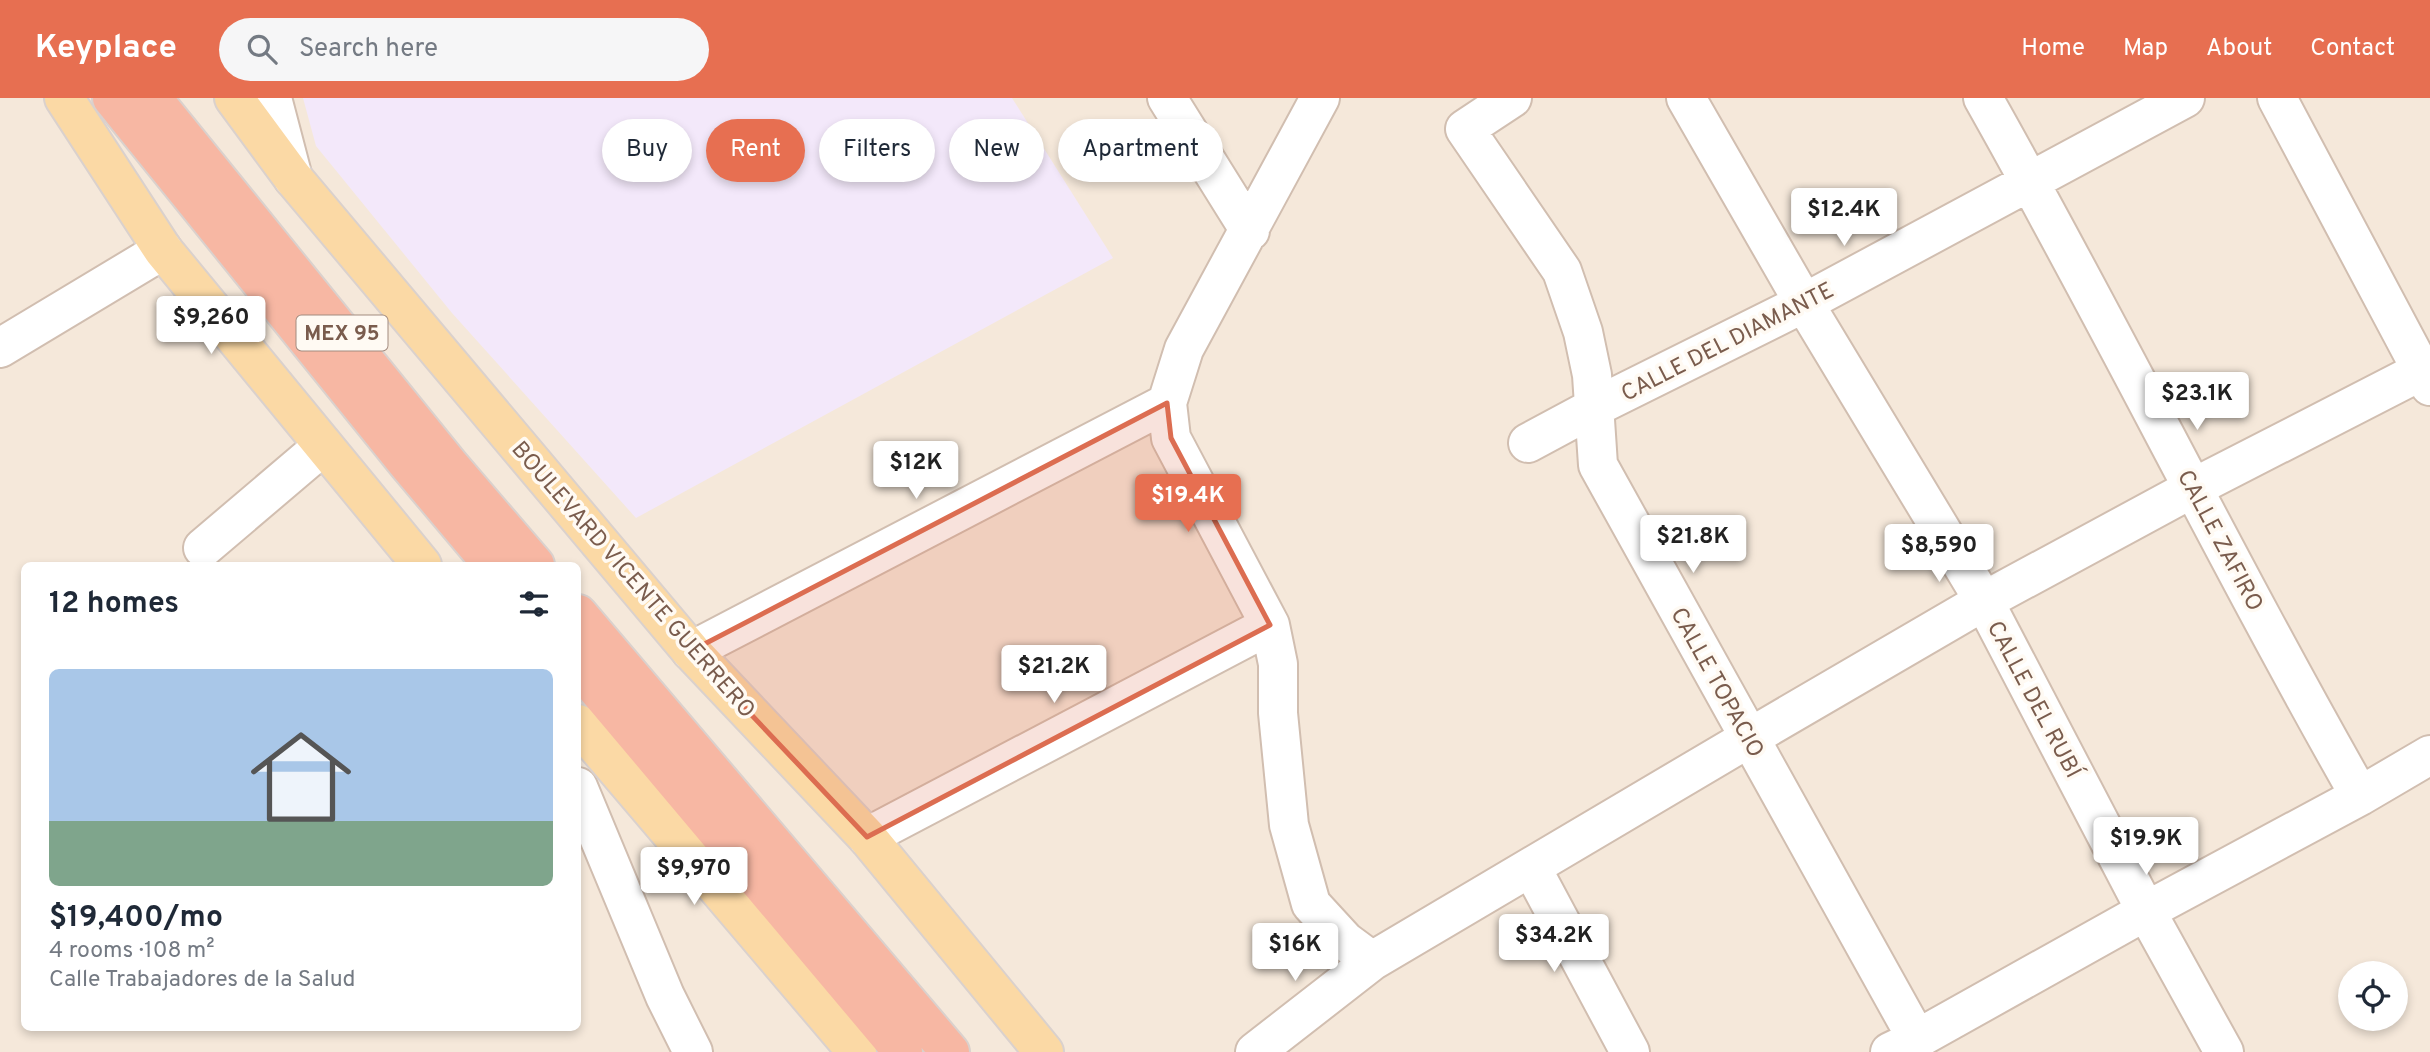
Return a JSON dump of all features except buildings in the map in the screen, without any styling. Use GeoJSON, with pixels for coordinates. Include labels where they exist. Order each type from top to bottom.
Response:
{"type":"FeatureCollection","features":[{"type":"Feature","properties":{"kind":"highway"},"geometry":{"type":"LineString","coordinates":[[86,98],[178,180]]}},
{"type":"Feature","properties":{"kind":"highway","name":"MEX 95"},"geometry":{"type":"LineString","coordinates":[[112,98],[490,562]]}},
{"type":"Feature","properties":{"kind":"highway","name":"MEX 95"},"geometry":{"type":"LineString","coordinates":[[152,98],[450,466],[533,562]]}},
{"type":"Feature","properties":{"kind":"highway"},"geometry":{"type":"LineString","coordinates":[[581,618],[950,1052]]}},
{"type":"Feature","properties":{"kind":"highway"},"geometry":{"type":"LineString","coordinates":[[581,670],[903,1052]]}},
{"type":"Feature","properties":{"kind":"main road"},"geometry":{"type":"LineString","coordinates":[[64,98],[163,250],[420,562]]}},
{"type":"Feature","properties":{"kind":"main road","name":"BOULEVARD VICENTE GUERRERO"},"geometry":{"type":"LineString","coordinates":[[234,98],[293,178],[691,651],[867,837],[1044,1052]]}},
{"type":"Feature","properties":{"kind":"main road"},"geometry":{"type":"LineString","coordinates":[[581,728],[857,1052]]}},
{"type":"Feature","properties":{"kind":"street"},"geometry":{"type":"LineString","coordinates":[[272,98],[293,178]]}},
{"type":"Feature","properties":{"kind":"street"},"geometry":{"type":"LineString","coordinates":[[1167,98],[1250,231]]}},
{"type":"Feature","properties":{"kind":"street"},"geometry":{"type":"LineString","coordinates":[[1320,98],[1184,349],[1167,403],[1171,438],[1270,625],[1278,664],[1278,713],[1289,825],[1311,904],[1345,941],[1372,961]]}},
{"type":"Feature","properties":{"kind":"street","name":"CALLE TOPACIO"},"geometry":{"type":"LineString","coordinates":[[1512,98],[1465,129],[1562,271],[1583,332],[1592,375],[1598,465],[1749,738],[1904,1046]]}},
{"type":"Feature","properties":{"kind":"street","name":"CALLE DEL RUBÍ"},"geometry":{"type":"LineString","coordinates":[[1686,98],[1804,303],[1984,601],[2224,1052]]}},
{"type":"Feature","properties":{"kind":"street","name":"CALLE ZAFIRO"},"geometry":{"type":"LineString","coordinates":[[1983,98],[2360,796]]}},
{"type":"Feature","properties":{"kind":"street","name":"CALLE DEL DIAMANTE"},"geometry":{"type":"LineString","coordinates":[[1528,443],[1804,303],[2185,98]]}},
{"type":"Feature","properties":{"kind":"street"},"geometry":{"type":"LineString","coordinates":[[1255,1052],[1372,961],[1984,601],[2193,488],[2425,378],[2277,98]]}},
{"type":"Feature","properties":{"kind":"street"},"geometry":{"type":"LineString","coordinates":[[0,348],[163,250]]}},
{"type":"Feature","properties":{"kind":"street"},"geometry":{"type":"LineString","coordinates":[[691,651],[1167,403]]}},
{"type":"Feature","properties":{"kind":"street"},"geometry":{"type":"LineString","coordinates":[[203,548],[323,446]]}},
{"type":"Feature","properties":{"kind":"street"},"geometry":{"type":"LineString","coordinates":[[867,837],[1270,625]]}},
{"type":"Feature","properties":{"kind":"street"},"geometry":{"type":"LineString","coordinates":[[1904,1046],[2430,755]]}},
{"type":"Feature","properties":{"kind":"street"},"geometry":{"type":"LineString","coordinates":[[581,794],[665,996],[693,1052]]}},
{"type":"Feature","properties":{"kind":"street"},"geometry":{"type":"LineString","coordinates":[[1531,867],[1630,1052]]}},
{"type":"Feature","properties":{"kind":"highlighted area"},"geometry":{"type":"Polygon","coordinates":[[[1167,403],[1171,438],[1270,625],[867,837],[691,651],[1167,403]]]}},
{"type":"Feature","properties":{"kind":"shaded area"},"geometry":{"type":"Polygon","coordinates":[[[0,98],[2430,98],[2430,1052],[0,1052],[0,98]]]}},
{"type":"Feature","properties":{"kind":"shaded area"},"geometry":{"type":"Polygon","coordinates":[[[303,98],[1012,98],[1025,119],[949,119],[949,182],[1044,182],[1044,149],[1058,171],[1058,182],[1065,182],[1113,258],[636,518],[452,313],[316,146],[303,98]]]}}]}
